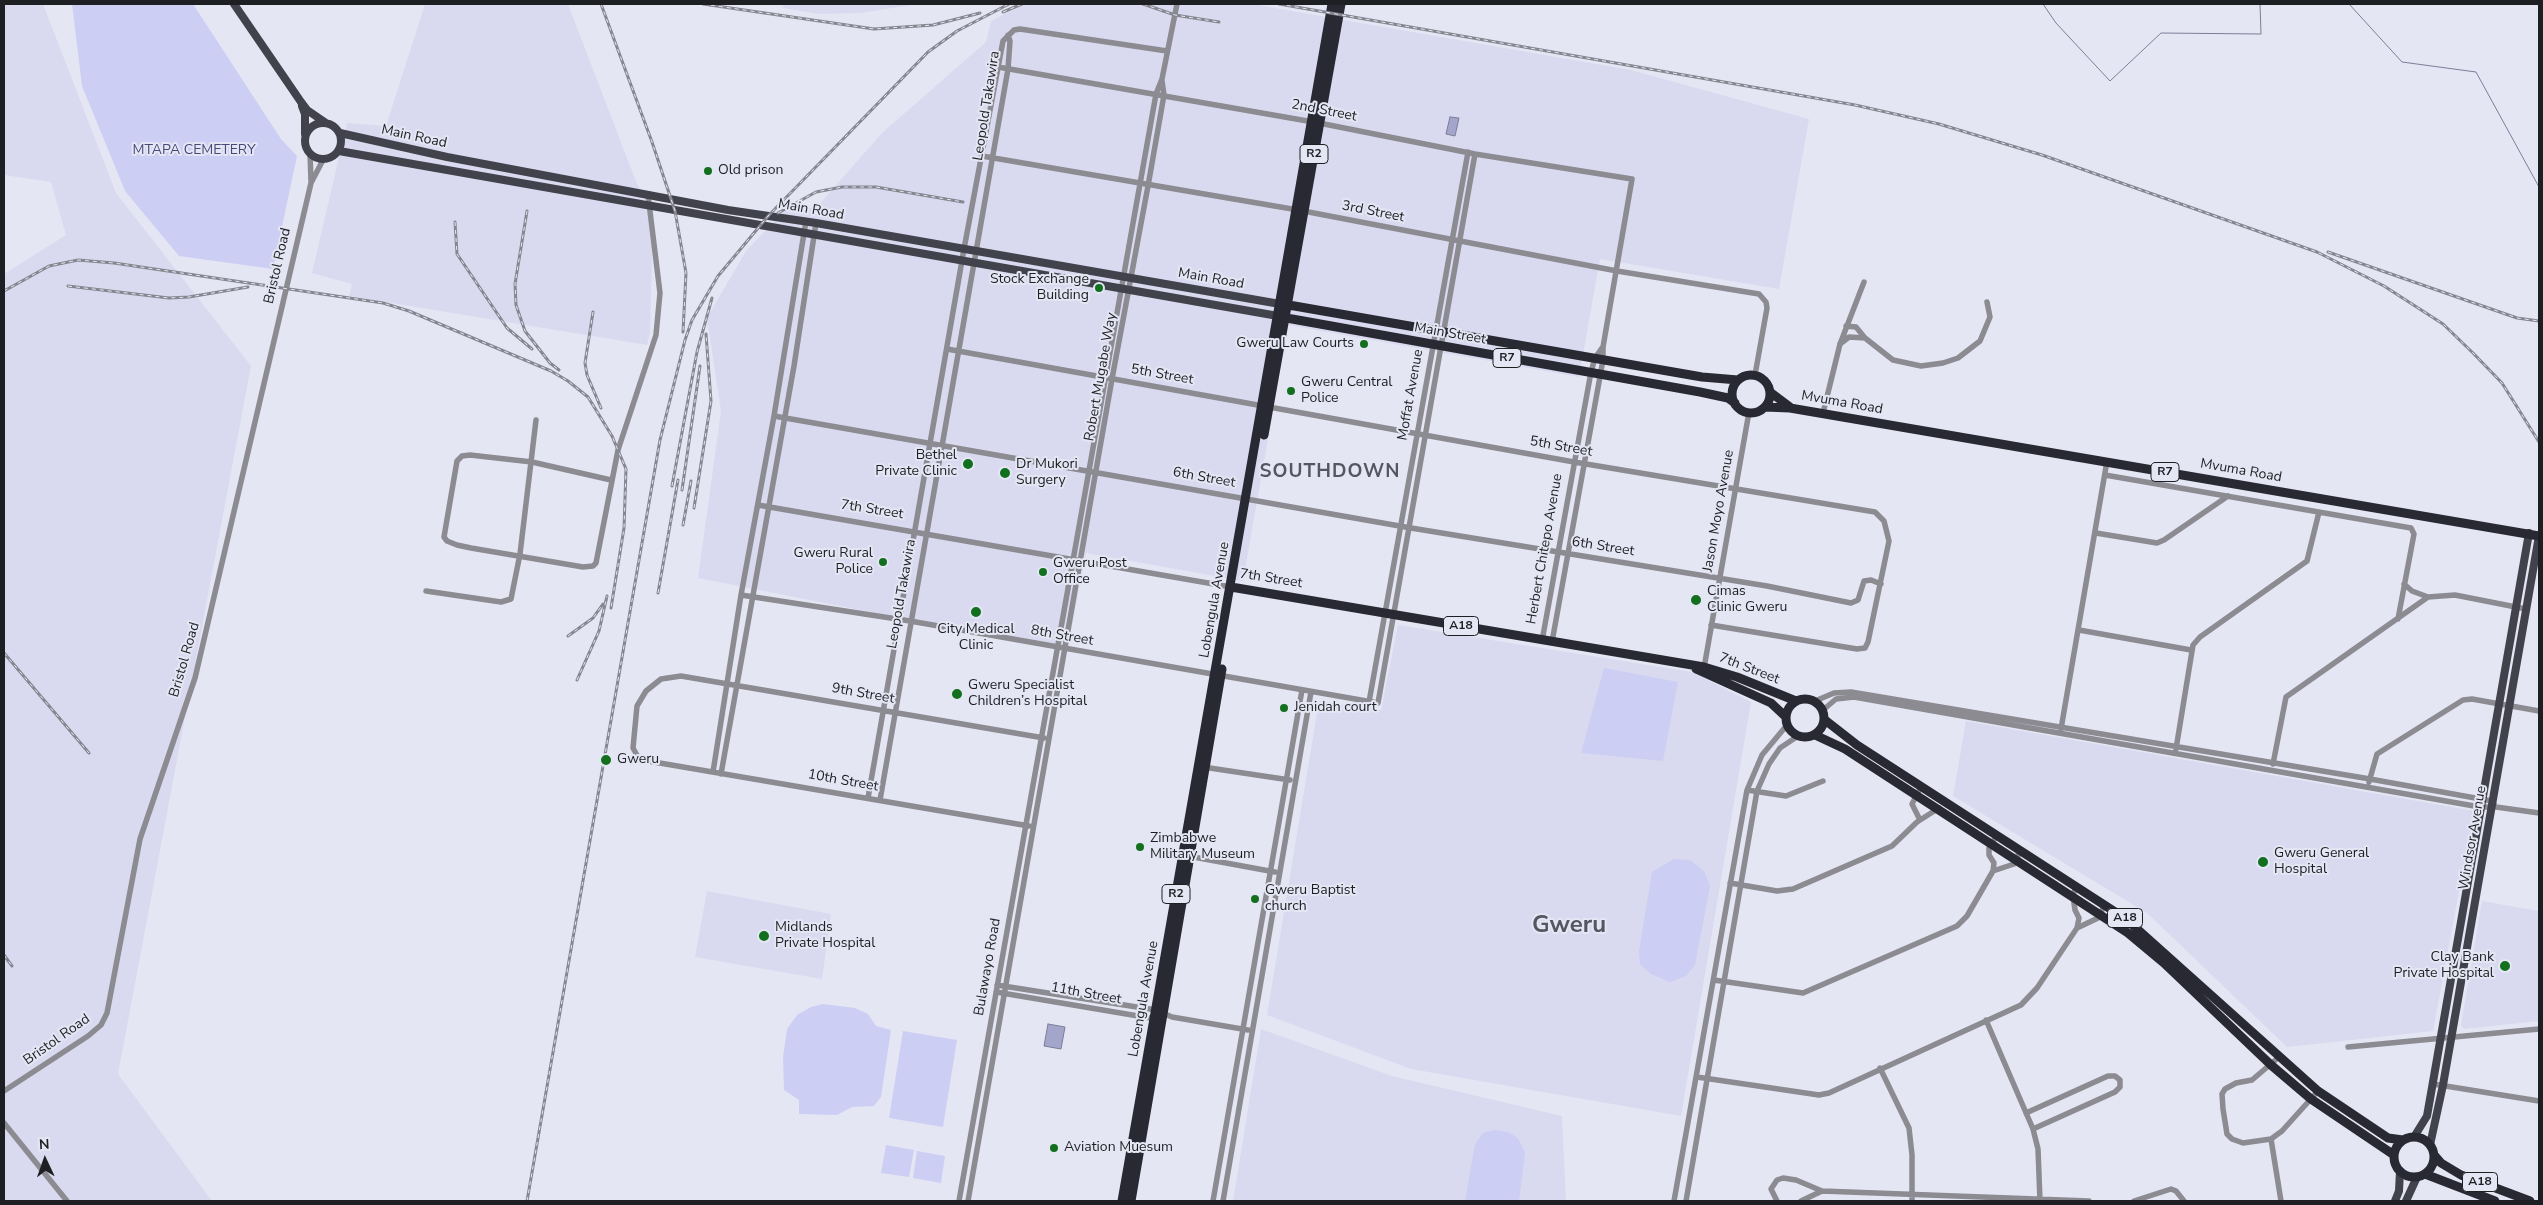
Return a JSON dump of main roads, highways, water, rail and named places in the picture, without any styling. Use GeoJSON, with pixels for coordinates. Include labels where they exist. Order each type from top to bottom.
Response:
{"type":"FeatureCollection","features":[{"type":"Feature","properties":{"kind":"highway","name":"Lobengula Avenue"},"geometry":{"type":"LineString","coordinates":[[1131,1201],[1202,766],[1316,122],[1332,4]]}},
{"type":"Feature","properties":{"kind":"highway","name":"Lobengula Avenue"},"geometry":{"type":"LineString","coordinates":[[1316,122],[1341,4]]}},
{"type":"Feature","properties":{"kind":"highway","name":"Main Street"},"geometry":{"type":"LineString","coordinates":[[1284,304],[1702,377],[1738,380],[1754,375],[1765,381],[1770,392]]}},
{"type":"Feature","properties":{"kind":"highway"},"geometry":{"type":"LineString","coordinates":[[1341,328],[1344,314]]}},
{"type":"Feature","properties":{"kind":"highway","name":"Main Street"},"geometry":{"type":"LineString","coordinates":[[1282,317],[1700,392],[1735,402],[1749,412],[1764,407]]}},
{"type":"Feature","properties":{"kind":"highway"},"geometry":{"type":"LineString","coordinates":[[1384,336],[1387,322]]}},
{"type":"Feature","properties":{"kind":"highway"},"geometry":{"type":"LineString","coordinates":[[1489,355],[1492,340]]}},
{"type":"Feature","properties":{"kind":"highway"},"geometry":{"type":"LineString","coordinates":[[1541,364],[1544,348]]}},
{"type":"Feature","properties":{"kind":"highway"},"geometry":{"type":"LineString","coordinates":[[1649,383],[1652,368]]}},
{"type":"Feature","properties":{"kind":"highway"},"geometry":{"type":"LineString","coordinates":[[1700,392],[1702,377]]}},
{"type":"Feature","properties":{"kind":"highway"},"geometry":{"type":"LineString","coordinates":[[1735,402],[1733,391],[1738,380]]}},
{"type":"Feature","properties":{"kind":"highway"},"geometry":{"type":"LineString","coordinates":[[1764,407],[1770,392]]}},
{"type":"Feature","properties":{"kind":"highway","name":"Mvuma Road"},"geometry":{"type":"LineString","coordinates":[[1770,392],[1790,408]]}},
{"type":"Feature","properties":{"kind":"highway","name":"Mvuma Road"},"geometry":{"type":"LineString","coordinates":[[1764,407],[1790,408],[1823,413],[2539,536]]}},
{"type":"Feature","properties":{"kind":"highway","name":"7th Street"},"geometry":{"type":"LineString","coordinates":[[1233,587],[1691,666],[1737,677],[1796,701]]}},
{"type":"Feature","properties":{"kind":"highway","name":"7th Street"},"geometry":{"type":"LineString","coordinates":[[1704,670],[1771,703],[1786,721]]}},
{"type":"Feature","properties":{"kind":"highway","name":"A18"},"geometry":{"type":"LineString","coordinates":[[1796,701],[1808,699],[1815,701],[1823,710],[1825,720],[1857,745],[2126,919],[2174,967],[2217,1006],[2256,1036],[2318,1091],[2388,1138],[2404,1140]]}},
{"type":"Feature","properties":{"kind":"highway"},"geometry":{"type":"LineString","coordinates":[[1786,721],[1791,705],[1796,701]]}},
{"type":"Feature","properties":{"kind":"highway"},"geometry":{"type":"LineString","coordinates":[[1815,735],[1823,726],[1825,720]]}},
{"type":"Feature","properties":{"kind":"highway","name":"A18"},"geometry":{"type":"LineString","coordinates":[[1786,721],[1798,736],[1810,737],[1815,735],[1845,749],[2101,914],[2174,967]]}},
{"type":"Feature","properties":{"kind":"highway","name":"A18"},"geometry":{"type":"LineString","coordinates":[[2217,1006],[2250,1044],[2311,1099],[2394,1155]]}},
{"type":"Feature","properties":{"kind":"highway","name":"Lobengula Avenue"},"geometry":{"type":"LineString","coordinates":[[1122,1201],[1162,1016]]}},
{"type":"Feature","properties":{"kind":"highway"},"geometry":{"type":"LineString","coordinates":[[2250,1044],[2256,1036]]}},
{"type":"Feature","properties":{"kind":"highway"},"geometry":{"type":"LineString","coordinates":[[2400,1171],[2394,1155],[2397,1146],[2404,1140],[2414,1137],[2425,1140],[2430,1145],[2434,1155],[2434,1162],[2421,1175]]}},
{"type":"Feature","properties":{"kind":"highway","name":"A18"},"geometry":{"type":"LineString","coordinates":[[2434,1155],[2461,1175],[2530,1201]]}},
{"type":"Feature","properties":{"kind":"highway","name":"A18"},"geometry":{"type":"LineString","coordinates":[[2400,1171],[2408,1176],[2421,1175],[2495,1201]]}},
{"type":"Feature","properties":{"kind":"main road"},"geometry":{"type":"LineString","coordinates":[[234,4],[307,110],[334,127],[340,134],[341,144],[339,151],[329,159],[323,160],[310,154],[305,146],[305,114],[301,102]]}},
{"type":"Feature","properties":{"kind":"main road"},"geometry":{"type":"LineString","coordinates":[[305,136],[313,126],[326,123]]}},
{"type":"Feature","properties":{"kind":"main road","name":"Main Road"},"geometry":{"type":"LineString","coordinates":[[340,134],[648,195],[1284,304]]}},
{"type":"Feature","properties":{"kind":"main road","name":"Main Road"},"geometry":{"type":"LineString","coordinates":[[339,151],[1282,317]]}},
{"type":"Feature","properties":{"kind":"main road"},"geometry":{"type":"LineString","coordinates":[[565,190],[567,180]]}},
{"type":"Feature","properties":{"kind":"main road"},"geometry":{"type":"LineString","coordinates":[[880,246],[883,235]]}},
{"type":"Feature","properties":{"kind":"main road","name":"Windsor Avenue"},"geometry":{"type":"LineString","coordinates":[[2414,1137],[2427,1116],[2529,534]]}},
{"type":"Feature","properties":{"kind":"main road","name":"Windsor Avenue"},"geometry":{"type":"LineString","coordinates":[[2430,1145],[2443,1085],[2539,536]]}},
{"type":"Feature","properties":{"kind":"main road"},"geometry":{"type":"LineString","coordinates":[[2395,1201],[2399,1191],[2400,1171]]}},
{"type":"Feature","properties":{"kind":"main road"},"geometry":{"type":"LineString","coordinates":[[2406,1201],[2421,1175]]}},
{"type":"Feature","properties":{"kind":"waterway"},"geometry":{"type":"LineString","coordinates":[[2043,4],[2056,23],[2110,81],[2161,33],[2261,34],[2260,4]]}},
{"type":"Feature","properties":{"kind":"waterway"},"geometry":{"type":"LineString","coordinates":[[2349,4],[2402,62],[2476,72],[2539,187]]}},
{"type":"Feature","properties":{"kind":"railway"},"geometry":{"type":"LineString","coordinates":[[601,4],[652,142],[675,211],[686,273],[683,332]]}},
{"type":"Feature","properties":{"kind":"railway"},"geometry":{"type":"LineString","coordinates":[[703,4],[874,29],[933,25],[980,13]]}},
{"type":"Feature","properties":{"kind":"railway"},"geometry":{"type":"LineString","coordinates":[[527,1201],[660,440],[685,340],[692,320],[718,276],[769,215],[928,52],[957,31],[1009,4]]}},
{"type":"Feature","properties":{"kind":"railway"},"geometry":{"type":"LineString","coordinates":[[1003,12],[1022,4]]}},
{"type":"Feature","properties":{"kind":"railway"},"geometry":{"type":"LineString","coordinates":[[1143,4],[1175,15],[1219,22]]}},
{"type":"Feature","properties":{"kind":"railway"},"geometry":{"type":"LineString","coordinates":[[1279,4],[1855,105],[1939,124],[2042,155],[2317,252],[2384,286],[2443,324],[2473,353],[2502,383],[2539,442]]}},
{"type":"Feature","properties":{"kind":"railway"},"geometry":{"type":"LineString","coordinates":[[778,213],[816,192],[842,187],[876,187],[963,202]]}},
{"type":"Feature","properties":{"kind":"railway"},"geometry":{"type":"LineString","coordinates":[[527,211],[515,284],[516,305],[525,331],[550,363],[559,370]]}},
{"type":"Feature","properties":{"kind":"railway"},"geometry":{"type":"LineString","coordinates":[[455,222],[457,254],[507,328],[532,349]]}},
{"type":"Feature","properties":{"kind":"railway"},"geometry":{"type":"LineString","coordinates":[[2328,252],[2517,318],[2539,321]]}},
{"type":"Feature","properties":{"kind":"railway"},"geometry":{"type":"LineString","coordinates":[[4,291],[49,266],[78,260],[114,263],[383,303],[409,311],[551,371],[568,381],[588,397],[612,436],[626,469],[624,528],[611,608]]}},
{"type":"Feature","properties":{"kind":"railway"},"geometry":{"type":"LineString","coordinates":[[68,286],[169,298],[189,297],[248,287]]}},
{"type":"Feature","properties":{"kind":"railway"},"geometry":{"type":"LineString","coordinates":[[672,486],[697,352],[712,298]]}},
{"type":"Feature","properties":{"kind":"railway"},"geometry":{"type":"LineString","coordinates":[[593,312],[585,363],[587,375],[601,408]]}},
{"type":"Feature","properties":{"kind":"railway"},"geometry":{"type":"LineString","coordinates":[[694,508],[711,401],[706,334]]}},
{"type":"Feature","properties":{"kind":"railway"},"geometry":{"type":"LineString","coordinates":[[682,490],[700,366]]}},
{"type":"Feature","properties":{"kind":"railway"},"geometry":{"type":"LineString","coordinates":[[658,593],[678,480]]}},
{"type":"Feature","properties":{"kind":"railway"},"geometry":{"type":"LineString","coordinates":[[683,525],[691,481]]}},
{"type":"Feature","properties":{"kind":"railway"},"geometry":{"type":"LineString","coordinates":[[577,680],[599,631],[607,596]]}},
{"type":"Feature","properties":{"kind":"railway"},"geometry":{"type":"LineString","coordinates":[[568,636],[593,618],[603,604]]}},
{"type":"Feature","properties":{"kind":"railway"},"geometry":{"type":"LineString","coordinates":[[4,653],[89,753]]}},
{"type":"Feature","properties":{"kind":"railway"},"geometry":{"type":"LineString","coordinates":[[4,955],[12,966]]}},
{"type":"Feature","properties":{"kind":"place","name":"Old prison"},"geometry":{"type":"Point","coordinates":[708,171]}},
{"type":"Feature","properties":{"kind":"place","name":"Stock Exchange Building"},"geometry":{"type":"Point","coordinates":[1099,288]}},
{"type":"Feature","properties":{"kind":"place","name":"Gweru Law Courts"},"geometry":{"type":"Point","coordinates":[1364,344]}},
{"type":"Feature","properties":{"kind":"place","name":"Gweru Central Police"},"geometry":{"type":"Point","coordinates":[1291,391]}},
{"type":"Feature","properties":{"kind":"place","name":"Bethel Private Clinic"},"geometry":{"type":"Point","coordinates":[968,464]}},
{"type":"Feature","properties":{"kind":"place","name":"Dr Mukori Surgery"},"geometry":{"type":"Point","coordinates":[1005,473]}},
{"type":"Feature","properties":{"kind":"place","name":"Gweru Rural Police"},"geometry":{"type":"Point","coordinates":[883,562]}},
{"type":"Feature","properties":{"kind":"place","name":"Gweru Post Office"},"geometry":{"type":"Point","coordinates":[1043,572]}},
{"type":"Feature","properties":{"kind":"place","name":"Cimas Clinic Gweru"},"geometry":{"type":"Point","coordinates":[1696,600]}},
{"type":"Feature","properties":{"kind":"place","name":"City Medical Clinic"},"geometry":{"type":"Point","coordinates":[976,612]}},
{"type":"Feature","properties":{"kind":"place","name":"Gweru Specialist Children’s Hospital"},"geometry":{"type":"Point","coordinates":[957,694]}},
{"type":"Feature","properties":{"kind":"place","name":"Jenidah court"},"geometry":{"type":"Point","coordinates":[1284,708]}},
{"type":"Feature","properties":{"kind":"place","name":"Gweru"},"geometry":{"type":"Point","coordinates":[606,760]}},
{"type":"Feature","properties":{"kind":"place","name":"Zimbabwe Military Museum"},"geometry":{"type":"Point","coordinates":[1140,847]}},
{"type":"Feature","properties":{"kind":"place","name":"Gweru General Hospital"},"geometry":{"type":"Point","coordinates":[2263,862]}},
{"type":"Feature","properties":{"kind":"place","name":"Gweru Baptist church"},"geometry":{"type":"Point","coordinates":[1255,899]}},
{"type":"Feature","properties":{"kind":"place","name":"Midlands Private Hospital"},"geometry":{"type":"Point","coordinates":[764,936]}},
{"type":"Feature","properties":{"kind":"place","name":"Clay Bank Private Hospital"},"geometry":{"type":"Point","coordinates":[2505,966]}},
{"type":"Feature","properties":{"kind":"place","name":"Aviation Muesum"},"geometry":{"type":"Point","coordinates":[1054,1148]}},
{"type":"Feature","properties":{"kind":"district","name":"SOUTHDOWN"},"geometry":{"type":"Point","coordinates":[1330,472]}},
{"type":"Feature","properties":{"kind":"district","name":"Gweru"},"geometry":{"type":"Point","coordinates":[1569,926]}},
{"type":"Feature","properties":{"kind":"park label","name":"MTAPA CEMETERY"},"geometry":{"type":"Point","coordinates":[194,151]}}]}
